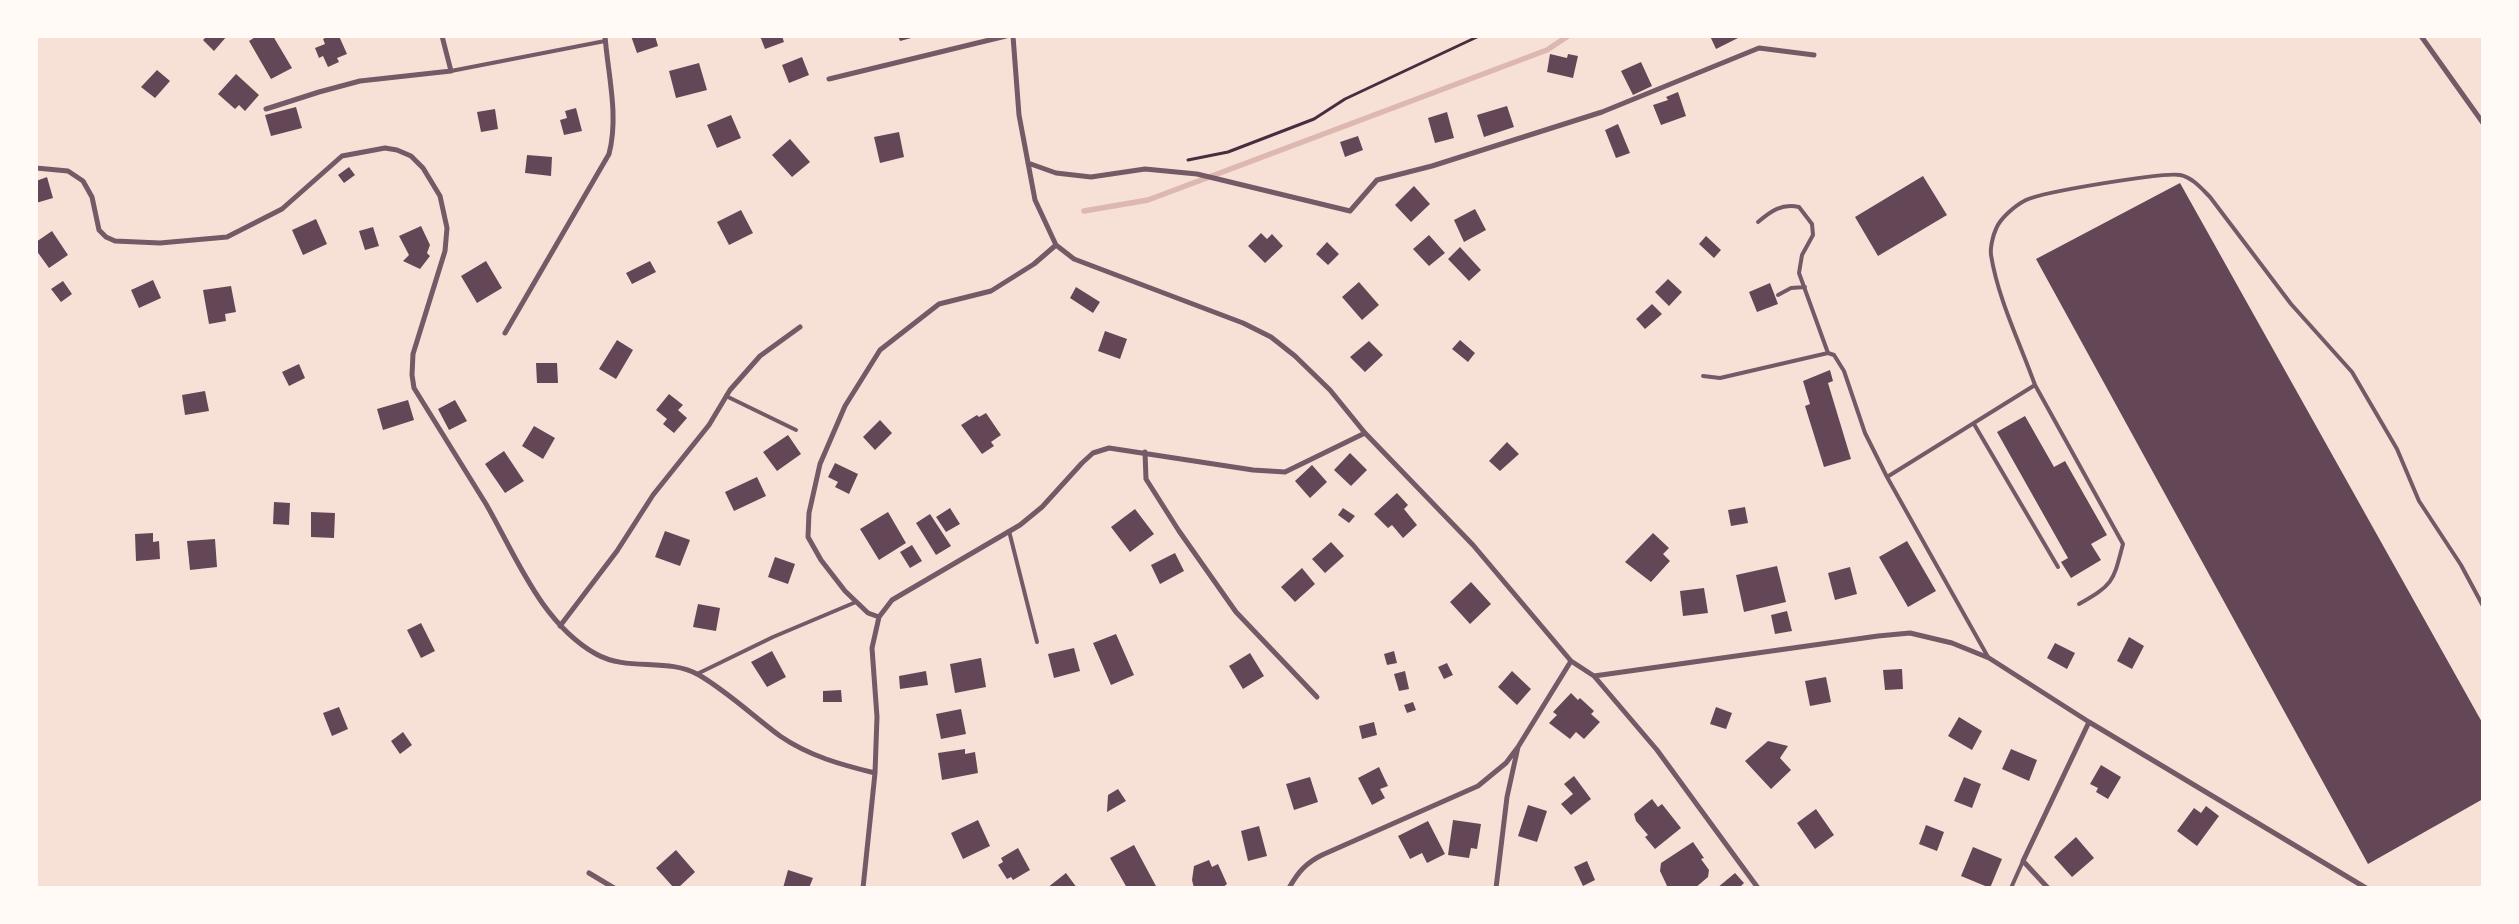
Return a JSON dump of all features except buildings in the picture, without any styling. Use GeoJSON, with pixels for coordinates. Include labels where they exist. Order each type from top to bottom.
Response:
{"type":"FeatureCollection","features":[{"type":"Feature","properties":{"kind":"street"},"geometry":{"type":"LineString","coordinates":[[266,109],[360,81],[451,72],[442,36]]}},
{"type":"Feature","properties":{"kind":"street"},"geometry":{"type":"LineString","coordinates":[[829,79],[1006,36]]}},
{"type":"Feature","properties":{"kind":"street"},"geometry":{"type":"LineString","coordinates":[[1013,36],[1018,115],[1035,200],[1056,245],[1074,259],[1243,323],[1271,337],[1330,390],[1365,432],[1473,545],[1571,661],[1594,676],[1657,750],[1758,888]]}},
{"type":"Feature","properties":{"kind":"street"},"geometry":{"type":"LineString","coordinates":[[2421,36],[2483,123]]}},
{"type":"Feature","properties":{"kind":"street"},"geometry":{"type":"LineString","coordinates":[[505,332],[609,154],[613,136],[613,120],[605,39]]}},
{"type":"Feature","properties":{"kind":"street"},"geometry":{"type":"LineString","coordinates":[[1028,163],[1056,173],[1091,177],[1145,168],[1197,174],[1350,211],[1377,180],[1432,166],[1602,112],[1759,48],[1814,55]]}},
{"type":"Feature","properties":{"kind":"street"},"geometry":{"type":"LineString","coordinates":[[36,168],[68,171],[83,181],[92,197],[99,230],[106,238],[116,241],[160,243],[227,237],[282,210],[342,156],[385,148],[398,150],[411,156],[423,168],[440,196],[447,228],[446,251],[412,362],[414,388],[542,602],[560,626],[597,655],[618,663],[681,668],[697,674],[782,737],[828,761],[875,773]]}},
{"type":"Feature","properties":{"kind":"street"},"geometry":{"type":"LineString","coordinates":[[879,617],[868,613],[856,602],[821,560],[808,537],[809,513],[820,464],[845,406],[880,350],[939,304],[992,291],[1034,264],[1056,245]]}},
{"type":"Feature","properties":{"kind":"street"},"geometry":{"type":"LineString","coordinates":[[560,626],[617,551],[653,495],[709,424],[726,396],[760,356],[800,326]]}},
{"type":"Feature","properties":{"kind":"street"},"geometry":{"type":"LineString","coordinates":[[863,888],[875,773],[877,716],[872,648],[879,617],[892,600],[1009,531],[1042,507],[1093,453],[1109,448],[1253,470],[1285,472],[1365,432]]}},
{"type":"Feature","properties":{"kind":"street"},"geometry":{"type":"LineString","coordinates":[[1145,452],[1146,479],[1184,538],[1236,612],[1317,697]]}},
{"type":"Feature","properties":{"kind":"street"},"geometry":{"type":"LineString","coordinates":[[1594,676],[1910,633],[1952,643],[1989,658],[2089,722],[2366,888]]}},
{"type":"Feature","properties":{"kind":"street"},"geometry":{"type":"LineString","coordinates":[[1289,888],[1298,872],[1308,862],[1478,786],[1506,763],[1518,747],[1571,661]]}},
{"type":"Feature","properties":{"kind":"street"},"geometry":{"type":"LineString","coordinates":[[2048,888],[2023,861],[2089,722]]}},
{"type":"Feature","properties":{"kind":"street"},"geometry":{"type":"LineString","coordinates":[[1496,888],[1507,797],[1518,747]]}},
{"type":"Feature","properties":{"kind":"street"},"geometry":{"type":"LineString","coordinates":[[589,873],[614,888]]}},
{"type":"Feature","properties":{"kind":"lane"},"geometry":{"type":"LineString","coordinates":[[451,72],[605,39]]}},
{"type":"Feature","properties":{"kind":"lane"},"geometry":{"type":"LineString","coordinates":[[2079,604],[2104,590],[2113,580],[2123,544],[2035,385],[2000,290],[1991,253],[1996,228],[2014,208],[2026,200],[2048,193],[2180,175],[2194,181],[2210,197],[2290,304],[2352,372],[2397,449],[2419,501],[2461,565],[2483,606]]}},
{"type":"Feature","properties":{"kind":"lane"},"geometry":{"type":"LineString","coordinates":[[1758,222],[1779,207],[1791,205],[1800,207],[1812,224],[1814,235],[1802,255],[1800,273],[1828,353]]}},
{"type":"Feature","properties":{"kind":"lane"},"geometry":{"type":"LineString","coordinates":[[1778,295],[1791,288],[1805,288]]}},
{"type":"Feature","properties":{"kind":"lane"},"geometry":{"type":"LineString","coordinates":[[1704,376],[1720,378],[1828,353],[1834,355],[1844,371],[1865,433],[1887,477],[1989,658]]}},
{"type":"Feature","properties":{"kind":"lane"},"geometry":{"type":"LineString","coordinates":[[1887,477],[2035,385]]}},
{"type":"Feature","properties":{"kind":"lane"},"geometry":{"type":"LineString","coordinates":[[726,396],[796,430]]}},
{"type":"Feature","properties":{"kind":"lane"},"geometry":{"type":"LineString","coordinates":[[1974,424],[2058,567]]}},
{"type":"Feature","properties":{"kind":"lane"},"geometry":{"type":"LineString","coordinates":[[1009,531],[1037,642]]}},
{"type":"Feature","properties":{"kind":"lane"},"geometry":{"type":"LineString","coordinates":[[697,674],[856,602]]}},
{"type":"Feature","properties":{"kind":"lane"},"geometry":{"type":"LineString","coordinates":[[2012,888],[2023,861]]}},
{"type":"Feature","properties":{"kind":"path"},"geometry":{"type":"LineString","coordinates":[[1182,161],[1228,152],[1314,119],[1345,99],[1479,36]]}},
{"type":"Feature","properties":{"kind":"waterway"},"geometry":{"type":"LineString","coordinates":[[1084,211],[1148,200],[1547,50],[1568,36]]}}]}
